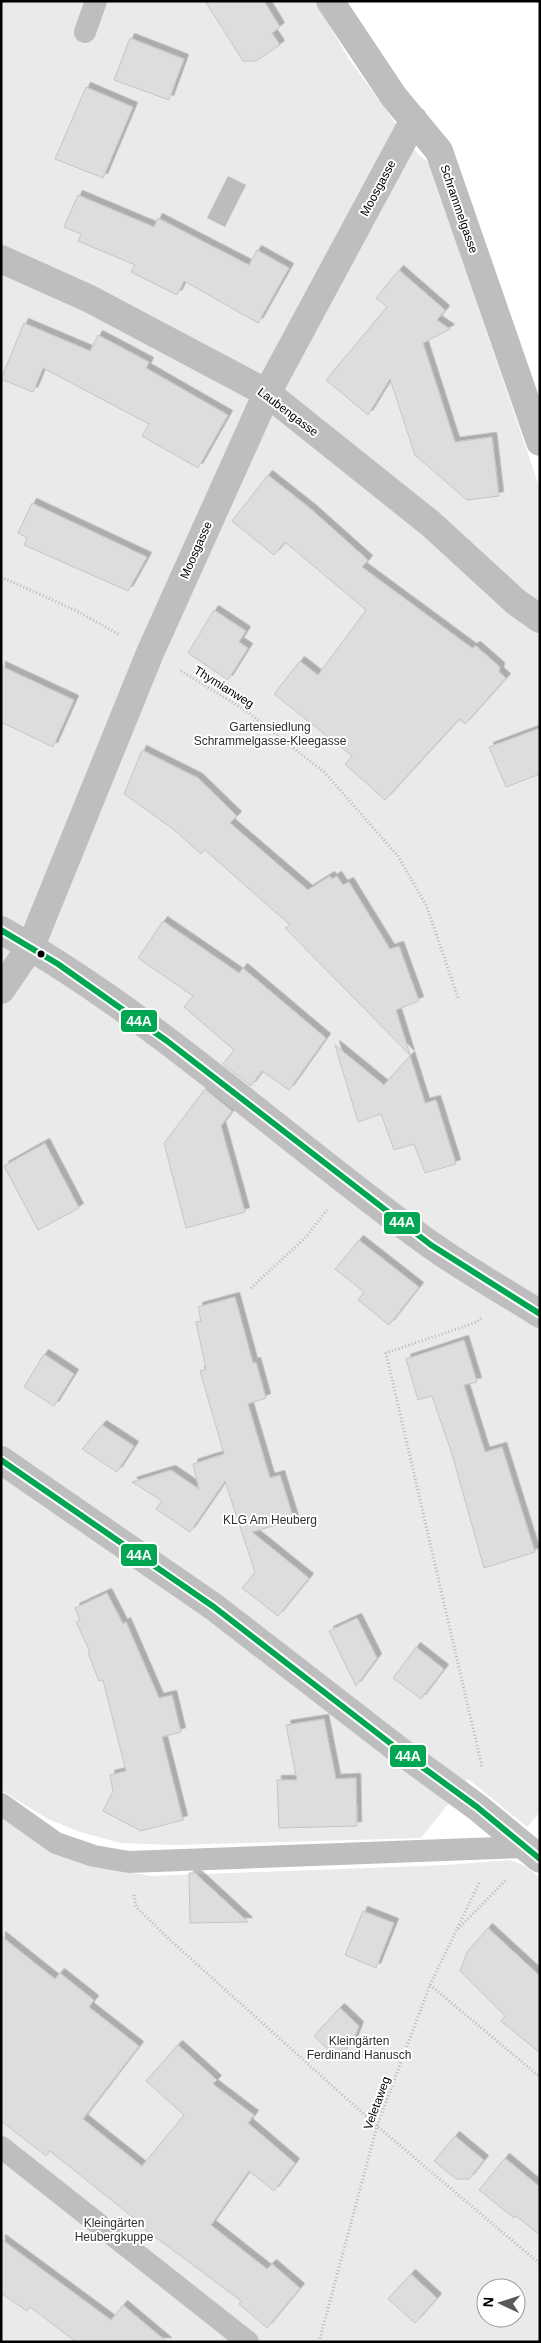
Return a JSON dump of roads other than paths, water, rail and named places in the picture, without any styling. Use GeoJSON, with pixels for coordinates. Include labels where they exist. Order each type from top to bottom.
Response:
{"type":"FeatureCollection","features":[{"type":"Feature","properties":{"kind":"street","name":"Schrammelgasse"},"geometry":{"type":"LineString","coordinates":[[330,1],[394,97],[439,151],[540,442]]}},
{"type":"Feature","properties":{"kind":"street","name":"Moosgasse"},"geometry":{"type":"LineString","coordinates":[[1,990],[31,946],[150,652],[267,393],[414,120]]}},
{"type":"Feature","properties":{"kind":"street","name":"Laubengasse"},"geometry":{"type":"LineString","coordinates":[[1,259],[90,299],[267,393],[431,524],[516,602],[540,619]]}},
{"type":"Feature","properties":{"kind":"street"},"geometry":{"type":"LineString","coordinates":[[1,930],[31,946],[132,1015],[432,1246],[540,1314]]}},
{"type":"Feature","properties":{"kind":"street"},"geometry":{"type":"LineString","coordinates":[[1,1460],[214,1607],[399,1750],[477,1807],[532,1853]]}},
{"type":"Feature","properties":{"kind":"lane"},"geometry":{"type":"LineString","coordinates":[[85,32],[96,1]]}},
{"type":"Feature","properties":{"kind":"lane"},"geometry":{"type":"LineString","coordinates":[[1,1804],[56,1843],[94,1856],[129,1862],[532,1853]]}},
{"type":"Feature","properties":{"kind":"lane"},"geometry":{"type":"LineString","coordinates":[[1,2147],[248,2342]]}},
{"type":"Feature","properties":{"kind":"park label","name":"Gartensiedlung Schrammelgasse-Kleegasse"},"geometry":{"type":"Point","coordinates":[270,734]}},
{"type":"Feature","properties":{"kind":"park label","name":"KLG Am Heuberg"},"geometry":{"type":"Point","coordinates":[270,1520]}},
{"type":"Feature","properties":{"kind":"park label","name":"Kleingärten Ferdinand Hanusch"},"geometry":{"type":"Point","coordinates":[359,2048]}},
{"type":"Feature","properties":{"kind":"park label","name":"Kleingärten Heubergkuppe"},"geometry":{"type":"Point","coordinates":[114,2230]}}]}
